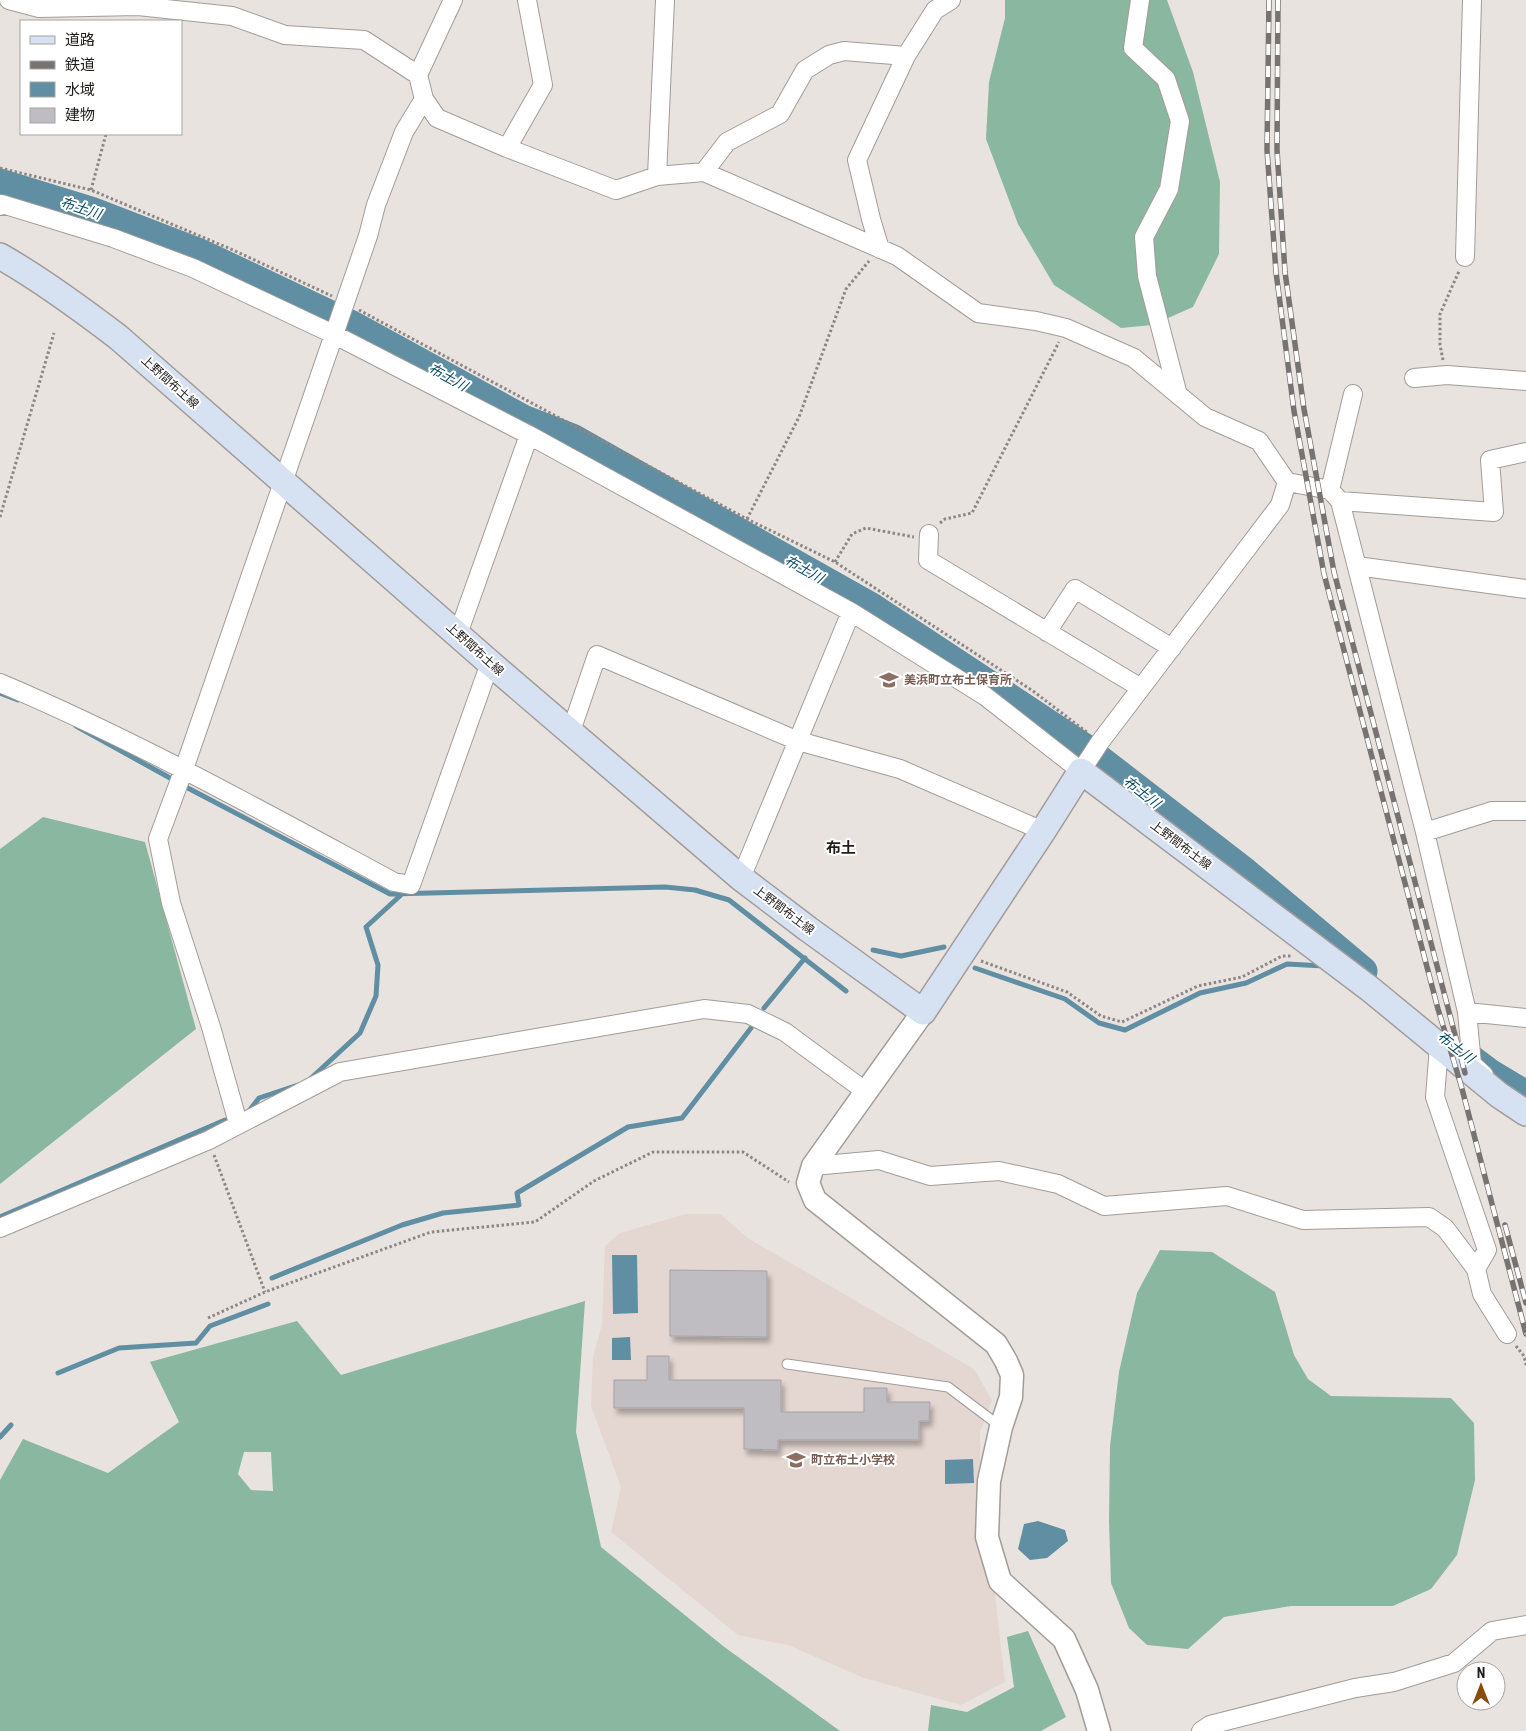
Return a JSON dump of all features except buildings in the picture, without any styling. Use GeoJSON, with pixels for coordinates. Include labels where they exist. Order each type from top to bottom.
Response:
{"type":"FeatureCollection","features":[{"type":"Feature","properties":{"kind":"main road","name":"上野間布土線"},"geometry":{"type":"LineString","coordinates":[[0,256],[73,302],[118,337],[490,663],[742,878],[808,929],[923,1012]]}},
{"type":"Feature","properties":{"kind":"main road","name":"上野間布土線"},"geometry":{"type":"LineString","coordinates":[[1084,767],[1370,989],[1499,1095],[1526,1113]]}},
{"type":"Feature","properties":{"kind":"main road"},"geometry":{"type":"LineString","coordinates":[[923,1012],[1044,831],[1084,767]]}},
{"type":"Feature","properties":{"kind":"street"},"geometry":{"type":"LineString","coordinates":[[9,0],[39,8],[138,6],[232,16],[285,35],[364,40],[418,75]]}},
{"type":"Feature","properties":{"kind":"street"},"geometry":{"type":"LineString","coordinates":[[453,0],[418,75],[424,99],[437,118],[507,148],[616,190],[657,176],[704,172],[897,256],[978,313],[1036,321],[1066,328],[1134,358],[1205,418],[1259,441],[1288,482],[1335,496],[1494,512],[1490,460],[1526,452]]}},
{"type":"Feature","properties":{"kind":"street"},"geometry":{"type":"LineString","coordinates":[[507,148],[543,85],[527,0]]}},
{"type":"Feature","properties":{"kind":"street"},"geometry":{"type":"LineString","coordinates":[[657,176],[665,0]]}},
{"type":"Feature","properties":{"kind":"street"},"geometry":{"type":"LineString","coordinates":[[880,249],[857,160],[906,56],[935,10],[951,0]]}},
{"type":"Feature","properties":{"kind":"street"},"geometry":{"type":"LineString","coordinates":[[1140,0],[1134,48],[1166,79],[1180,121],[1169,189],[1144,237],[1146,276],[1178,396]]}},
{"type":"Feature","properties":{"kind":"street"},"geometry":{"type":"LineString","coordinates":[[1465,257],[1472,0]]}},
{"type":"Feature","properties":{"kind":"street"},"geometry":{"type":"LineString","coordinates":[[704,172],[727,142],[780,114],[805,70],[829,55],[844,50],[906,56]]}},
{"type":"Feature","properties":{"kind":"street"},"geometry":{"type":"LineString","coordinates":[[238,1124],[211,1027],[171,904],[158,839],[184,769],[368,236],[376,205],[404,132],[424,99]]}},
{"type":"Feature","properties":{"kind":"street"},"geometry":{"type":"LineString","coordinates":[[0,206],[2,204],[113,238],[193,268],[333,334],[529,435],[851,612],[986,696],[1084,767],[1100,742],[1280,506],[1288,482]]}},
{"type":"Feature","properties":{"kind":"street"},"geometry":{"type":"LineString","coordinates":[[1414,378],[1446,375],[1526,381]]}},
{"type":"Feature","properties":{"kind":"street"},"geometry":{"type":"LineString","coordinates":[[1353,394],[1335,496],[1356,566],[1425,832],[1467,1012],[1472,1064],[1526,1113]]}},
{"type":"Feature","properties":{"kind":"street"},"geometry":{"type":"LineString","coordinates":[[458,634],[529,435]]}},
{"type":"Feature","properties":{"kind":"street"},"geometry":{"type":"LineString","coordinates":[[929,534],[928,560],[1142,688]]}},
{"type":"Feature","properties":{"kind":"street"},"geometry":{"type":"LineString","coordinates":[[1356,566],[1526,589]]}},
{"type":"Feature","properties":{"kind":"street"},"geometry":{"type":"LineString","coordinates":[[1047,632],[1075,589],[1172,648]]}},
{"type":"Feature","properties":{"kind":"street"},"geometry":{"type":"LineString","coordinates":[[742,878],[851,612]]}},
{"type":"Feature","properties":{"kind":"street"},"geometry":{"type":"LineString","coordinates":[[571,731],[596,655],[798,742],[900,769],[1044,831]]}},
{"type":"Feature","properties":{"kind":"street"},"geometry":{"type":"LineString","coordinates":[[0,683],[61,708],[184,769],[394,882],[411,885],[490,663]]}},
{"type":"Feature","properties":{"kind":"street"},"geometry":{"type":"LineString","coordinates":[[1425,832],[1492,811],[1526,811]]}},
{"type":"Feature","properties":{"kind":"street"},"geometry":{"type":"LineString","coordinates":[[0,1228],[209,1140],[340,1072],[704,1010],[748,1014],[785,1032],[865,1091]]}},
{"type":"Feature","properties":{"kind":"street"},"geometry":{"type":"LineString","coordinates":[[923,1012],[865,1091],[811,1174],[815,1200],[996,1344],[1012,1375],[1011,1397],[1001,1427],[989,1481],[988,1537],[1000,1581],[1064,1639],[1087,1690],[1099,1731]]}},
{"type":"Feature","properties":{"kind":"street"},"geometry":{"type":"LineString","coordinates":[[1467,1012],[1526,1018]]}},
{"type":"Feature","properties":{"kind":"street"},"geometry":{"type":"LineString","coordinates":[[1439,1046],[1436,1097],[1487,1250],[1476,1269]]}},
{"type":"Feature","properties":{"kind":"street"},"geometry":{"type":"LineString","coordinates":[[811,1174],[879,1160],[930,1176],[998,1172],[1058,1184],[1104,1206],[1227,1196],[1303,1220],[1429,1216],[1445,1228],[1476,1269],[1482,1294],[1507,1334]]}},
{"type":"Feature","properties":{"kind":"street"},"geometry":{"type":"LineString","coordinates":[[1201,1731],[1210,1725],[1355,1688],[1394,1682],[1454,1663],[1492,1632],[1526,1625]]}},
{"type":"Feature","properties":{"kind":"lane"},"geometry":{"type":"LineString","coordinates":[[787,1364],[948,1387],[1001,1427]]}},
{"type":"Feature","properties":{"kind":"path"},"geometry":{"type":"LineString","coordinates":[[91,190],[106,135]]}},
{"type":"Feature","properties":{"kind":"path"},"geometry":{"type":"LineString","coordinates":[[0,168],[91,190],[234,250],[345,302],[746,519],[836,562],[1033,691],[1100,742]]}},
{"type":"Feature","properties":{"kind":"path"},"geometry":{"type":"LineString","coordinates":[[746,519],[799,417],[846,289],[880,249]]}},
{"type":"Feature","properties":{"kind":"path"},"geometry":{"type":"LineString","coordinates":[[1446,375],[1440,345],[1440,314],[1465,257]]}},
{"type":"Feature","properties":{"kind":"path"},"geometry":{"type":"LineString","coordinates":[[836,562],[852,534],[866,528],[917,537],[929,534],[945,519],[972,513],[1066,328]]}},
{"type":"Feature","properties":{"kind":"path"},"geometry":{"type":"LineString","coordinates":[[0,518],[54,333]]}},
{"type":"Feature","properties":{"kind":"path"},"geometry":{"type":"LineString","coordinates":[[963,952],[974,959],[1067,992],[1101,1016],[1122,1022],[1198,986],[1242,977],[1282,956],[1325,955]]}},
{"type":"Feature","properties":{"kind":"path"},"geometry":{"type":"LineString","coordinates":[[209,1140],[265,1292]]}},
{"type":"Feature","properties":{"kind":"path"},"geometry":{"type":"LineString","coordinates":[[208,1318],[265,1292],[432,1232],[535,1222],[594,1181],[653,1152],[743,1152],[792,1184],[811,1174]]}},
{"type":"Feature","properties":{"kind":"path"},"geometry":{"type":"LineString","coordinates":[[1507,1334],[1524,1356],[1526,1365]]}},
{"type":"Feature","properties":{"kind":"shaded area","name":"町立布土小学校"},"geometry":{"type":"Polygon","coordinates":[[[686,1214],[720,1214],[749,1239],[974,1369],[992,1400],[980,1432],[980,1559],[995,1594],[1005,1682],[961,1705],[864,1678],[788,1645],[738,1635],[611,1532],[621,1487],[591,1406],[593,1357],[602,1324],[605,1246],[620,1233],[686,1214]]]}},
{"type":"Feature","properties":{"kind":"green space"},"geometry":{"type":"Polygon","coordinates":[[[1005,0],[1167,0],[1193,72],[1220,182],[1219,254],[1193,307],[1152,325],[1121,328],[1054,285],[1018,224],[986,139],[989,82],[1005,18],[1005,0]]]}},
{"type":"Feature","properties":{"kind":"green space"},"geometry":{"type":"Polygon","coordinates":[[[43,817],[145,842],[196,1029],[0,1184],[0,849],[43,817]]]}},
{"type":"Feature","properties":{"kind":"green space"},"geometry":{"type":"Polygon","coordinates":[[[1160,1250],[1212,1252],[1275,1292],[1294,1355],[1308,1379],[1331,1396],[1451,1398],[1474,1423],[1475,1480],[1457,1555],[1431,1589],[1393,1606],[1291,1606],[1224,1617],[1188,1649],[1147,1645],[1129,1628],[1111,1583],[1109,1521],[1110,1446],[1119,1372],[1137,1293],[1160,1250]]]}},
{"type":"Feature","properties":{"kind":"green space"},"geometry":{"type":"Polygon","coordinates":[[[585,1301],[576,1432],[601,1547],[723,1646],[840,1731],[0,1731],[0,1480],[23,1439],[108,1473],[179,1422],[150,1362],[297,1321],[341,1375],[585,1301]],[[244,1452],[238,1474],[251,1490],[273,1491],[271,1452],[244,1452]]]}},
{"type":"Feature","properties":{"kind":"green space"},"geometry":{"type":"Polygon","coordinates":[[[1028,1631],[1066,1717],[1041,1731],[928,1731],[931,1705],[967,1712],[1014,1687],[1007,1637],[1028,1631]]]}},
{"type":"Feature","properties":{"kind":"water"},"geometry":{"type":"Polygon","coordinates":[[[612,1255],[637,1255],[638,1313],[613,1314],[612,1255]]]}},
{"type":"Feature","properties":{"kind":"water"},"geometry":{"type":"Polygon","coordinates":[[[630,1337],[631,1360],[612,1360],[612,1338],[630,1337]]]}},
{"type":"Feature","properties":{"kind":"water"},"geometry":{"type":"Polygon","coordinates":[[[973,1459],[974,1483],[945,1484],[945,1460],[973,1459]]]}},
{"type":"Feature","properties":{"kind":"water"},"geometry":{"type":"Polygon","coordinates":[[[1038,1521],[1065,1530],[1068,1541],[1047,1558],[1030,1560],[1018,1549],[1024,1524],[1038,1521]]]}},
{"type":"Feature","properties":{"kind":"waterway","name":"布土川"},"geometry":{"type":"LineString","coordinates":[[0,183],[91,211],[200,253],[350,324],[523,419],[572,438],[873,608],[1082,746],[1245,872],[1363,971]]}},
{"type":"Feature","properties":{"kind":"waterway"},"geometry":{"type":"LineString","coordinates":[[0,693],[18,700]]}},
{"type":"Feature","properties":{"kind":"waterway"},"geometry":{"type":"LineString","coordinates":[[76,726],[170,778]]}},
{"type":"Feature","properties":{"kind":"waterway"},"geometry":{"type":"LineString","coordinates":[[184,786],[390,894],[665,887],[695,890],[729,900],[846,991]]}},
{"type":"Feature","properties":{"kind":"waterway"},"geometry":{"type":"LineString","coordinates":[[308,1081],[360,1033],[376,996],[378,965],[366,927],[402,894]]}},
{"type":"Feature","properties":{"kind":"waterway"},"geometry":{"type":"LineString","coordinates":[[873,950],[901,956],[944,947]]}},
{"type":"Feature","properties":{"kind":"waterway"},"geometry":{"type":"LineString","coordinates":[[764,1008],[805,958]]}},
{"type":"Feature","properties":{"kind":"waterway"},"geometry":{"type":"LineString","coordinates":[[975,968],[1065,999],[1099,1023],[1125,1030],[1200,993],[1246,983],[1287,964],[1324,966]]}},
{"type":"Feature","properties":{"kind":"waterway"},"geometry":{"type":"LineString","coordinates":[[272,1278],[402,1225],[443,1213],[519,1205],[517,1193],[628,1127],[682,1118],[751,1028]]}},
{"type":"Feature","properties":{"kind":"waterway","name":"布土川"},"geometry":{"type":"LineString","coordinates":[[1467,1056],[1491,1074],[1526,1095]]}},
{"type":"Feature","properties":{"kind":"waterway"},"geometry":{"type":"LineString","coordinates":[[249,1111],[259,1098],[298,1085]]}},
{"type":"Feature","properties":{"kind":"waterway"},"geometry":{"type":"LineString","coordinates":[[0,1217],[225,1120]]}},
{"type":"Feature","properties":{"kind":"waterway"},"geometry":{"type":"LineString","coordinates":[[58,1373],[119,1348],[196,1343],[210,1326],[268,1304]]}},
{"type":"Feature","properties":{"kind":"waterway"},"geometry":{"type":"LineString","coordinates":[[0,1437],[11,1425]]}},
{"type":"Feature","properties":{"kind":"railway"},"geometry":{"type":"LineString","coordinates":[[1269,0],[1267,150],[1276,272],[1294,411],[1324,574],[1438,1009],[1461,1085],[1526,1334]]}},
{"type":"Feature","properties":{"kind":"railway"},"geometry":{"type":"LineString","coordinates":[[1278,0],[1277,150],[1285,272],[1304,409],[1334,572],[1465,1073]]}},
{"type":"Feature","properties":{"kind":"railway"},"geometry":{"type":"LineString","coordinates":[[1505,1225],[1526,1303]]}},
{"type":"Feature","properties":{"kind":"place","name":"美浜町立布土保育所"},"geometry":{"type":"Point","coordinates":[889,680]}},
{"type":"Feature","properties":{"kind":"place","name":"町立布土小学校"},"geometry":{"type":"Point","coordinates":[796,1460]}},
{"type":"Feature","properties":{"kind":"district","name":"布土"},"geometry":{"type":"Point","coordinates":[841,848]}}]}
